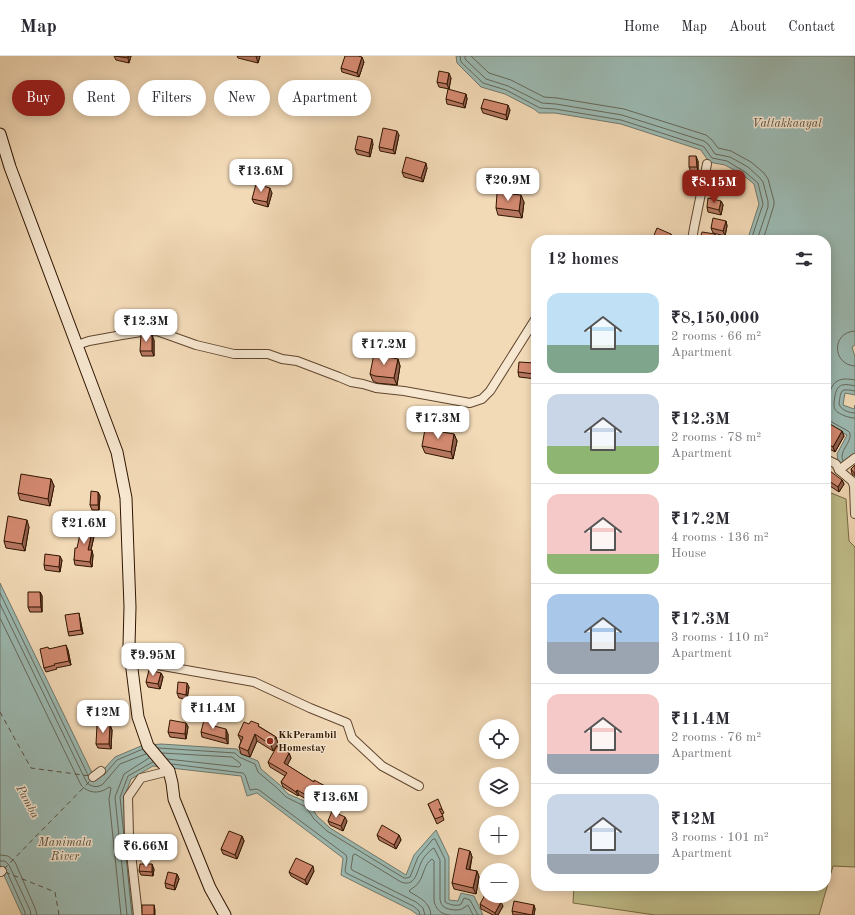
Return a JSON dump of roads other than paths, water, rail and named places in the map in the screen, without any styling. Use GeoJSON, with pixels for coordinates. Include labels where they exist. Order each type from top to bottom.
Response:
{"type":"FeatureCollection","features":[{"type":"Feature","properties":{"kind":"main road"},"geometry":{"type":"LineString","coordinates":[[0,134],[13,175],[117,452],[126,498],[130,607],[129,645],[138,717],[148,746],[169,771],[174,798],[210,888],[225,915]]}},
{"type":"Feature","properties":{"kind":"street"},"geometry":{"type":"LineString","coordinates":[[693,235],[706,164]]}},
{"type":"Feature","properties":{"kind":"street"},"geometry":{"type":"LineString","coordinates":[[77,346],[90,341],[122,335],[157,331],[196,345],[234,354],[268,354],[282,359],[297,361],[351,382],[376,388],[470,402],[482,399],[490,391],[531,326]]}},
{"type":"Feature","properties":{"kind":"street"},"geometry":{"type":"LineString","coordinates":[[839,470],[855,458]]}},
{"type":"Feature","properties":{"kind":"street"},"geometry":{"type":"LineString","coordinates":[[831,462],[836,464],[839,470],[852,481],[854,486],[855,514]]}},
{"type":"Feature","properties":{"kind":"street"},"geometry":{"type":"LineString","coordinates":[[131,662],[146,663],[254,682],[310,708],[347,723],[352,738],[382,766],[419,786]]}},
{"type":"Feature","properties":{"kind":"street"},"geometry":{"type":"LineString","coordinates":[[94,776],[101,771]]}},
{"type":"Feature","properties":{"kind":"street"},"geometry":{"type":"LineString","coordinates":[[138,915],[129,836],[128,797],[141,778],[169,771]]}},
{"type":"Feature","properties":{"kind":"water","name":"Vattakkaayal"},"geometry":{"type":"Polygon","coordinates":[[[456,56],[855,56],[855,345],[852,347],[855,357],[855,395],[845,393],[843,405],[854,409],[855,405],[855,456],[845,466],[838,463],[837,454],[847,435],[831,427],[831,235],[749,235],[759,204],[754,184],[743,175],[725,165],[709,162],[701,150],[621,124],[555,113],[539,113],[505,94],[481,87],[457,63],[456,56]]]}},
{"type":"Feature","properties":{"kind":"water","name":"Manimala River"},"geometry":{"type":"Polygon","coordinates":[[[0,583],[94,777],[96,778],[115,757],[141,746],[161,744],[237,749],[241,754],[258,761],[261,769],[288,794],[309,803],[317,816],[330,828],[406,875],[414,855],[436,830],[449,857],[449,900],[458,901],[461,893],[474,896],[483,915],[418,915],[411,910],[341,875],[343,858],[257,793],[247,796],[241,776],[153,766],[131,779],[124,798],[136,915],[22,915],[0,864],[0,583]]]}},
{"type":"Feature","properties":{"kind":"place","name":"KkPerambil Homestay"},"geometry":{"type":"Point","coordinates":[270,741]}},
{"type":"Feature","properties":{"kind":"water label","name":"Pamba"},"geometry":{"type":"Point","coordinates":[27,802]}}]}
